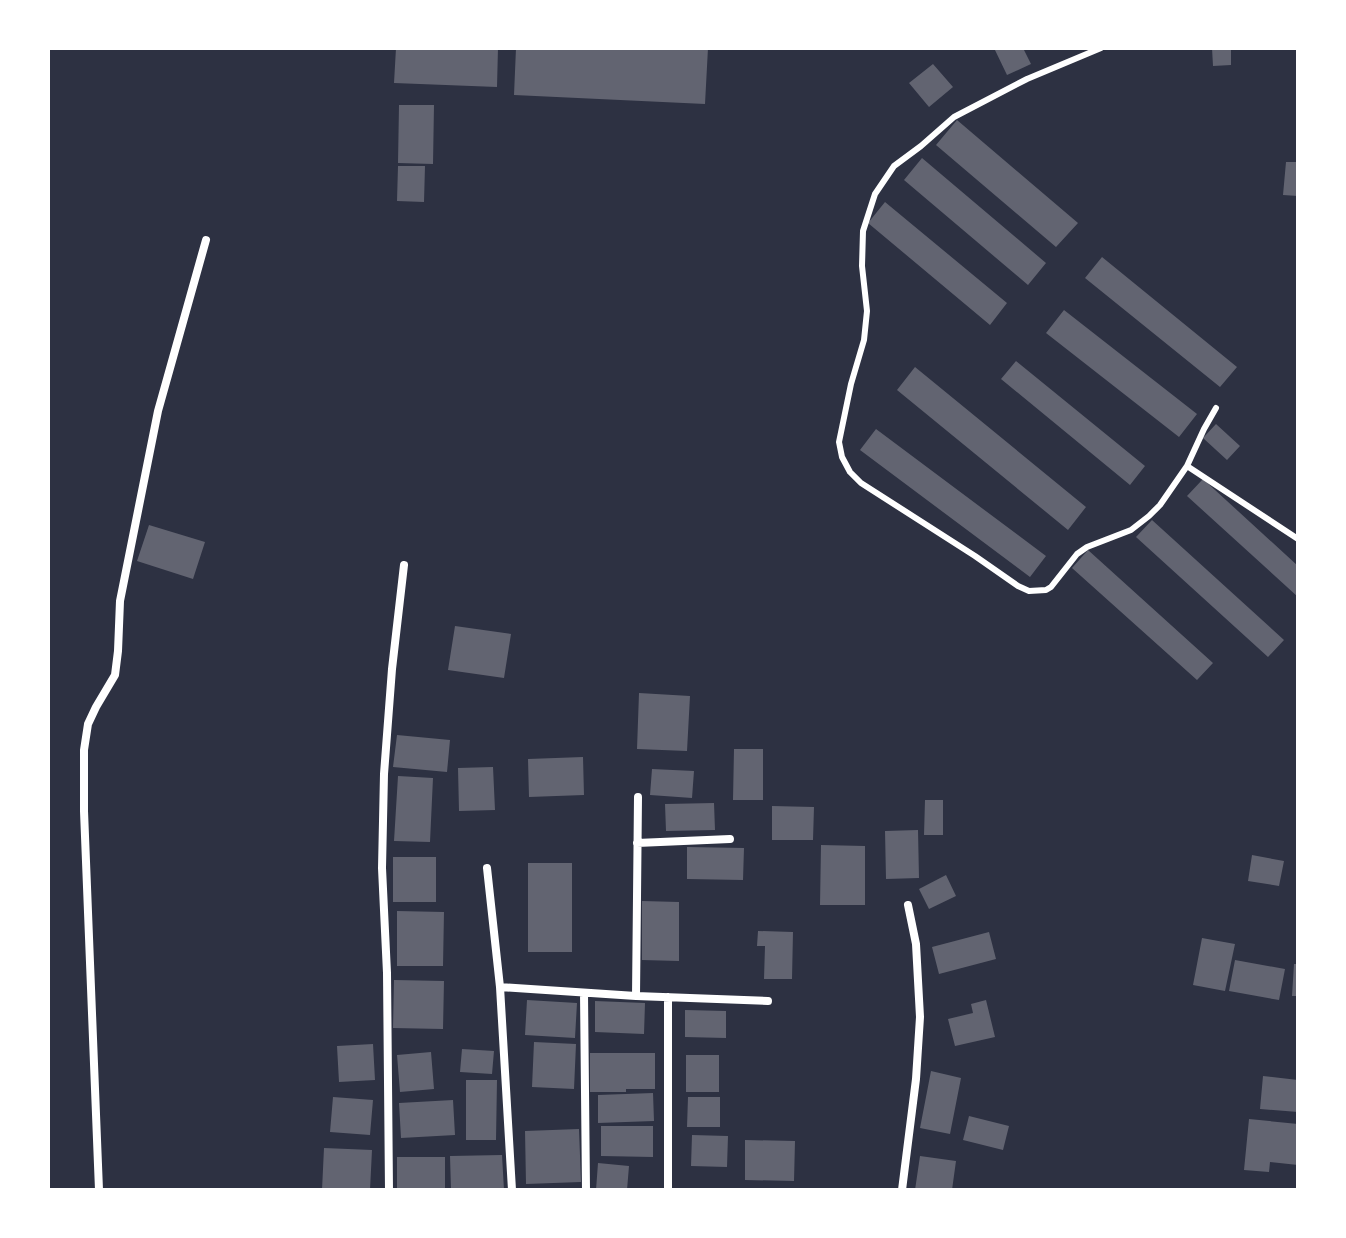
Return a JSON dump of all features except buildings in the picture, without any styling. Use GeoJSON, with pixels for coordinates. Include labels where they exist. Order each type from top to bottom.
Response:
{"type":"FeatureCollection","features":[{"type":"Feature","properties":{"kind":"street"},"geometry":{"type":"LineString","coordinates":[[99,1190],[84,750],[88,724],[115,675],[120,601],[158,411],[206,240]]}},
{"type":"Feature","properties":{"kind":"street"},"geometry":{"type":"LineString","coordinates":[[389,1190],[387,973],[382,868],[384,774],[404,565]]}},
{"type":"Feature","properties":{"kind":"street"},"geometry":{"type":"LineString","coordinates":[[636,996],[638,797]]}},
{"type":"Feature","properties":{"kind":"street"},"geometry":{"type":"LineString","coordinates":[[637,843],[730,839]]}},
{"type":"Feature","properties":{"kind":"street"},"geometry":{"type":"LineString","coordinates":[[487,868],[500,987],[512,1190]]}},
{"type":"Feature","properties":{"kind":"street"},"geometry":{"type":"LineString","coordinates":[[902,1190],[916,1079],[920,1017],[916,944],[908,905]]}},
{"type":"Feature","properties":{"kind":"street"},"geometry":{"type":"LineString","coordinates":[[500,987],[768,1001]]}},
{"type":"Feature","properties":{"kind":"street"},"geometry":{"type":"LineString","coordinates":[[584,993],[586,1190]]}},
{"type":"Feature","properties":{"kind":"street"},"geometry":{"type":"LineString","coordinates":[[668,997],[668,1190]]}},
{"type":"Feature","properties":{"kind":"lane"},"geometry":{"type":"LineString","coordinates":[[1101,48],[1027,79],[954,117],[894,166],[875,194],[863,231],[862,266],[867,311],[864,340],[839,442],[842,457],[861,483],[1018,586],[1029,591],[1046,590],[1077,554],[1131,530],[1160,505],[1187,466],[1216,408]]}},
{"type":"Feature","properties":{"kind":"lane"},"geometry":{"type":"LineString","coordinates":[[1187,466],[1298,539]]}}]}
